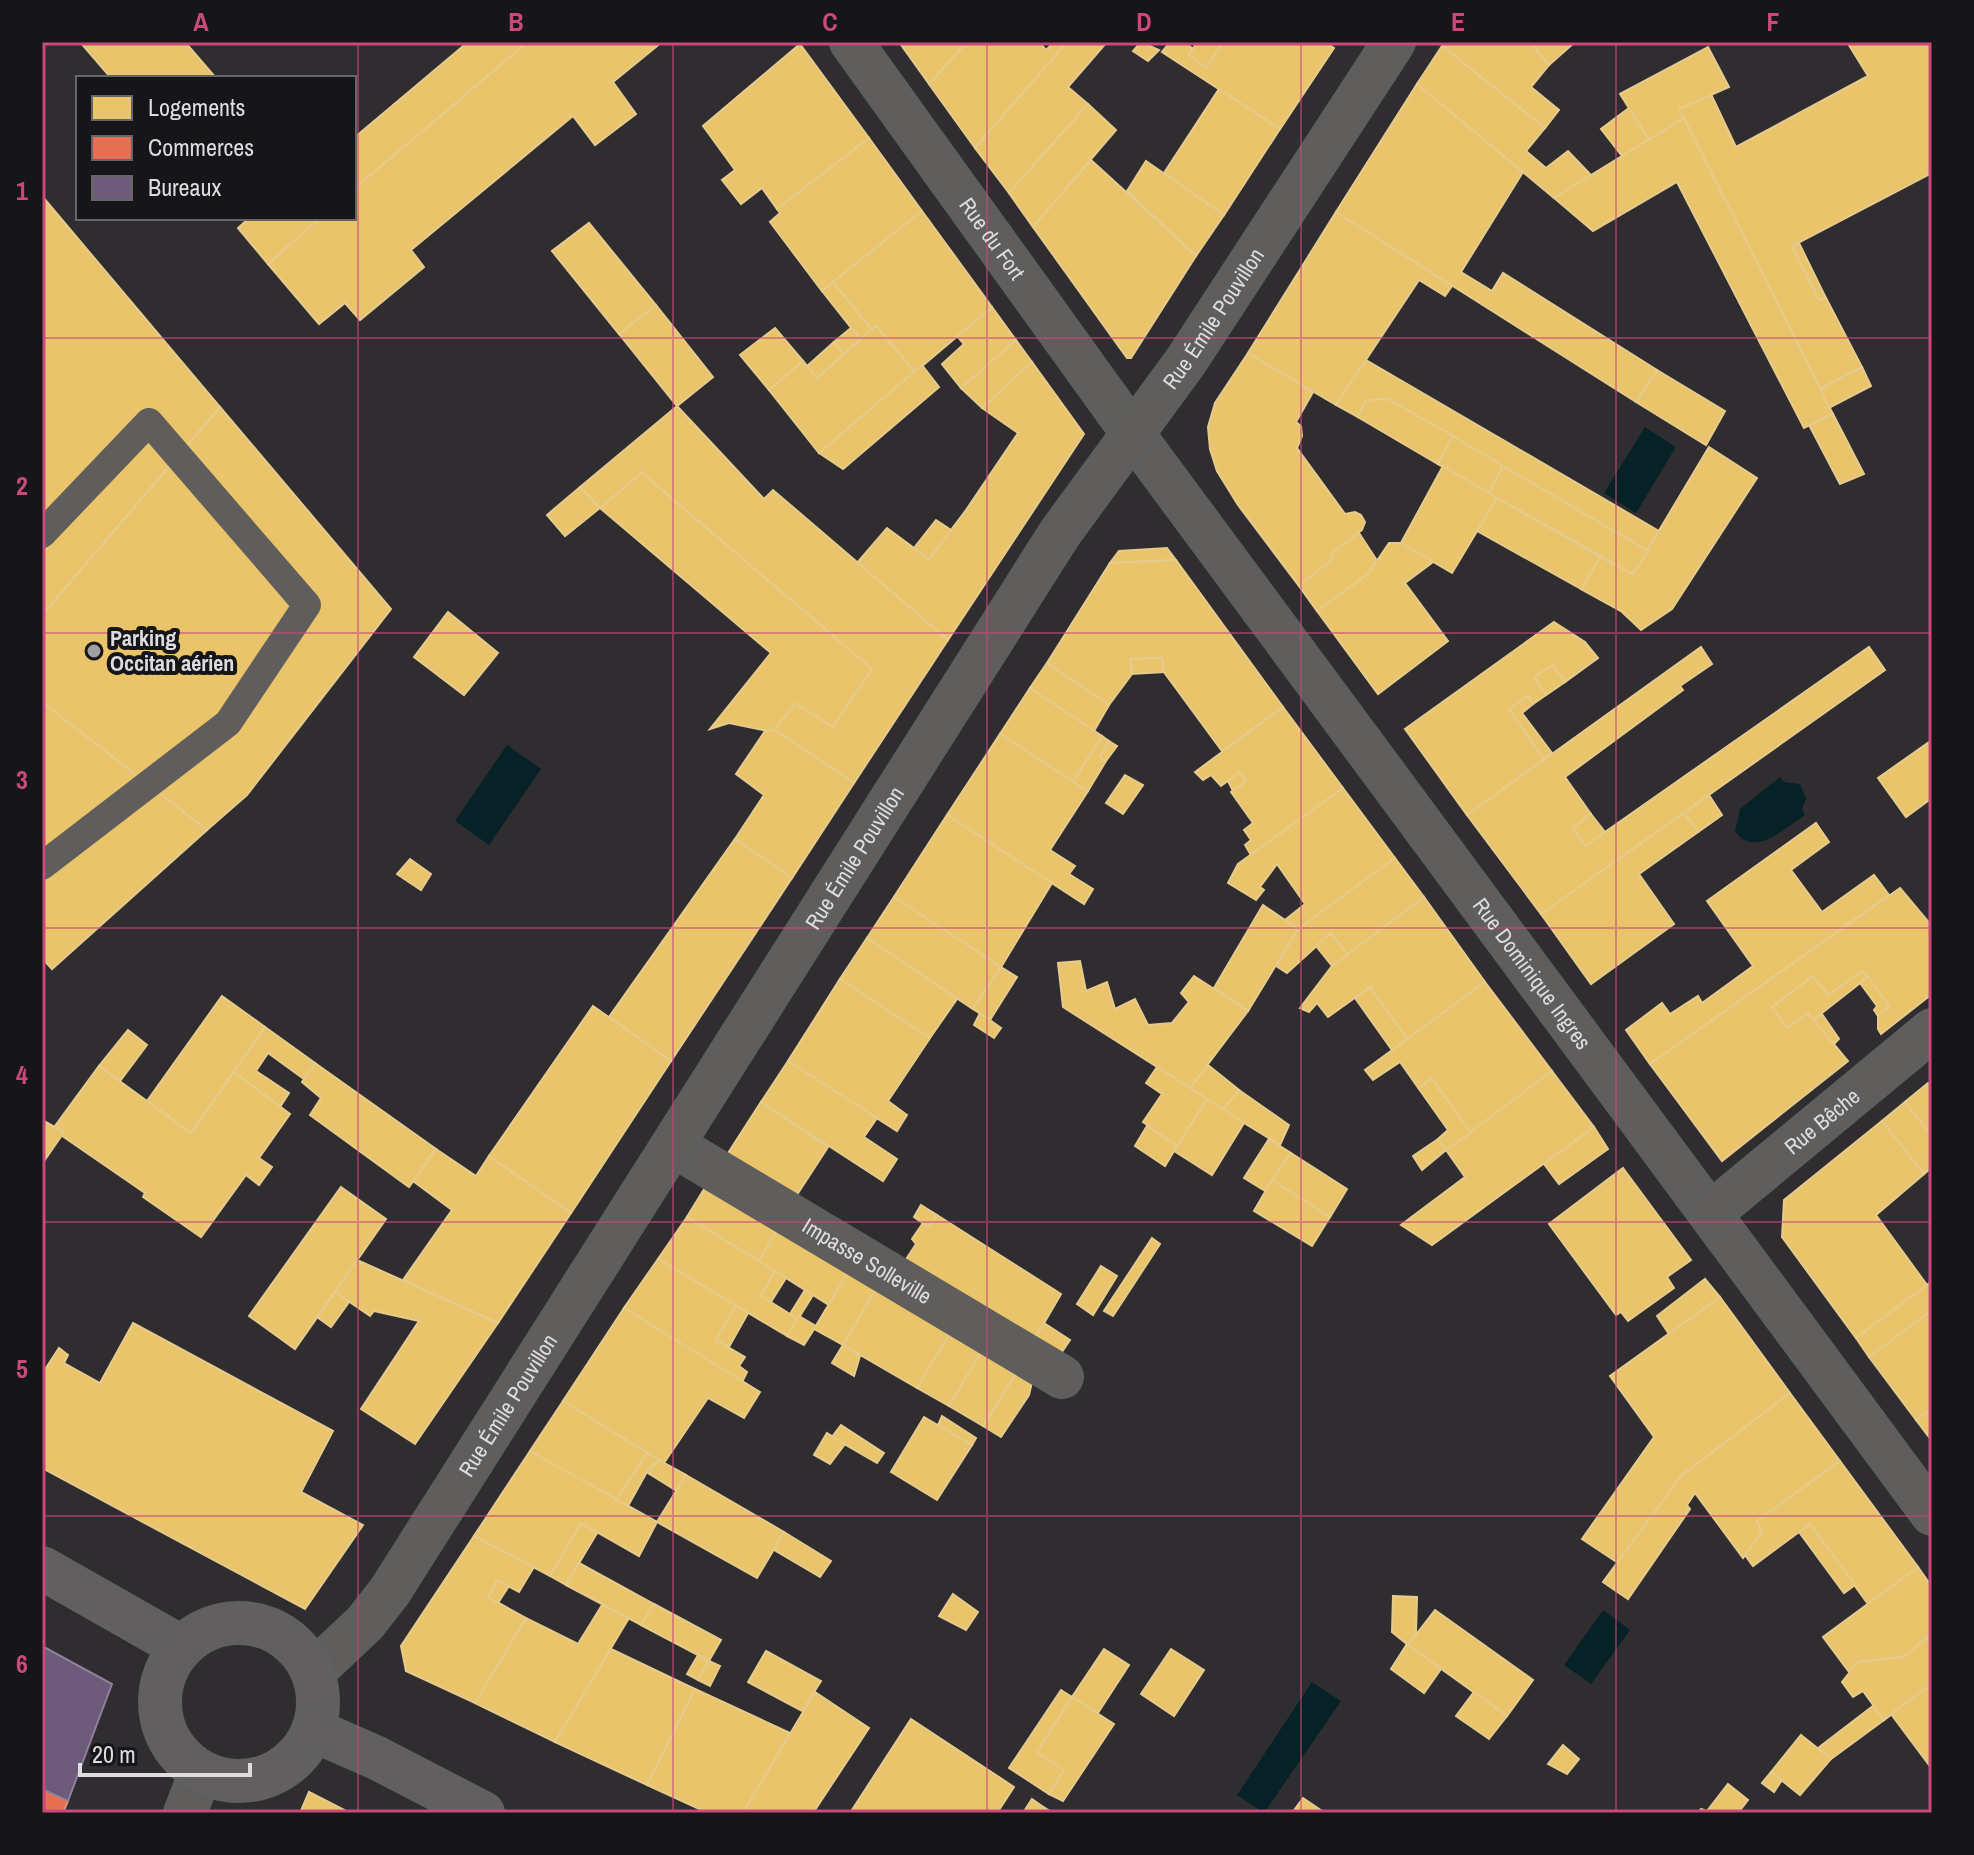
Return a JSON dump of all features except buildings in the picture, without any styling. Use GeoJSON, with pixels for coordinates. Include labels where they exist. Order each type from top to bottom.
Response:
{"type":"FeatureCollection","features":[{"type":"Feature","properties":{"kind":"main road"},"geometry":{"type":"LineString","coordinates":[[42,1568],[181,1647]]}},
{"type":"Feature","properties":{"kind":"main road"},"geometry":{"type":"LineString","coordinates":[[227,1624],[253,1624],[278,1632],[298,1649],[313,1672],[318,1691],[318,1711],[313,1730],[302,1750],[286,1766],[266,1777],[244,1782],[201,1772],[182,1757],[168,1737],[160,1715],[160,1691],[167,1667],[181,1647],[202,1631],[227,1624]]}},
{"type":"Feature","properties":{"kind":"main road"},"geometry":{"type":"LineString","coordinates":[[313,1730],[377,1758],[483,1813]]}},
{"type":"Feature","properties":{"kind":"street","name":"Rue du Fort"},"geometry":{"type":"LineString","coordinates":[[851,42],[1133,434]]}},
{"type":"Feature","properties":{"kind":"street","name":"Rue Émile Pouvillon"},"geometry":{"type":"LineString","coordinates":[[313,1672],[365,1623],[390,1591],[1060,533],[1186,361],[1394,42]]}},
{"type":"Feature","properties":{"kind":"street","name":"Rue Dominique Ingres"},"geometry":{"type":"LineString","coordinates":[[1133,434],[1932,1514]]}},
{"type":"Feature","properties":{"kind":"street","name":"Rue Bêche"},"geometry":{"type":"LineString","coordinates":[[1711,1213],[1932,1030]]}},
{"type":"Feature","properties":{"kind":"street","name":"Impasse Solleville"},"geometry":{"type":"LineString","coordinates":[[673,1145],[1062,1377]]}},
{"type":"Feature","properties":{"kind":"street"},"geometry":{"type":"LineString","coordinates":[[185,1813],[201,1772]]}},
{"type":"Feature","properties":{"kind":"lane"},"geometry":{"type":"LineString","coordinates":[[42,534],[149,422],[307,605],[228,723],[42,866]]}},
{"type":"Feature","properties":{"kind":"water"},"geometry":{"type":"Polygon","coordinates":[[[1645,427],[1676,447],[1636,513],[1604,493],[1645,427]]]}},
{"type":"Feature","properties":{"kind":"water"},"geometry":{"type":"Polygon","coordinates":[[[507,745],[541,769],[489,845],[455,821],[507,745]]]}},
{"type":"Feature","properties":{"kind":"water"},"geometry":{"type":"Polygon","coordinates":[[[1780,777],[1784,782],[1800,784],[1806,799],[1802,809],[1805,815],[1760,842],[1743,839],[1735,831],[1740,809],[1780,777]]]}},
{"type":"Feature","properties":{"kind":"water"},"geometry":{"type":"Polygon","coordinates":[[[1603,1610],[1630,1630],[1591,1684],[1564,1665],[1603,1610]]]}},
{"type":"Feature","properties":{"kind":"water"},"geometry":{"type":"Polygon","coordinates":[[[1312,1682],[1341,1701],[1264,1813],[1237,1795],[1312,1682]]]}},
{"type":"Feature","properties":{"kind":"place","name":"Parking Occitan aérien"},"geometry":{"type":"Point","coordinates":[94,651]}}]}
